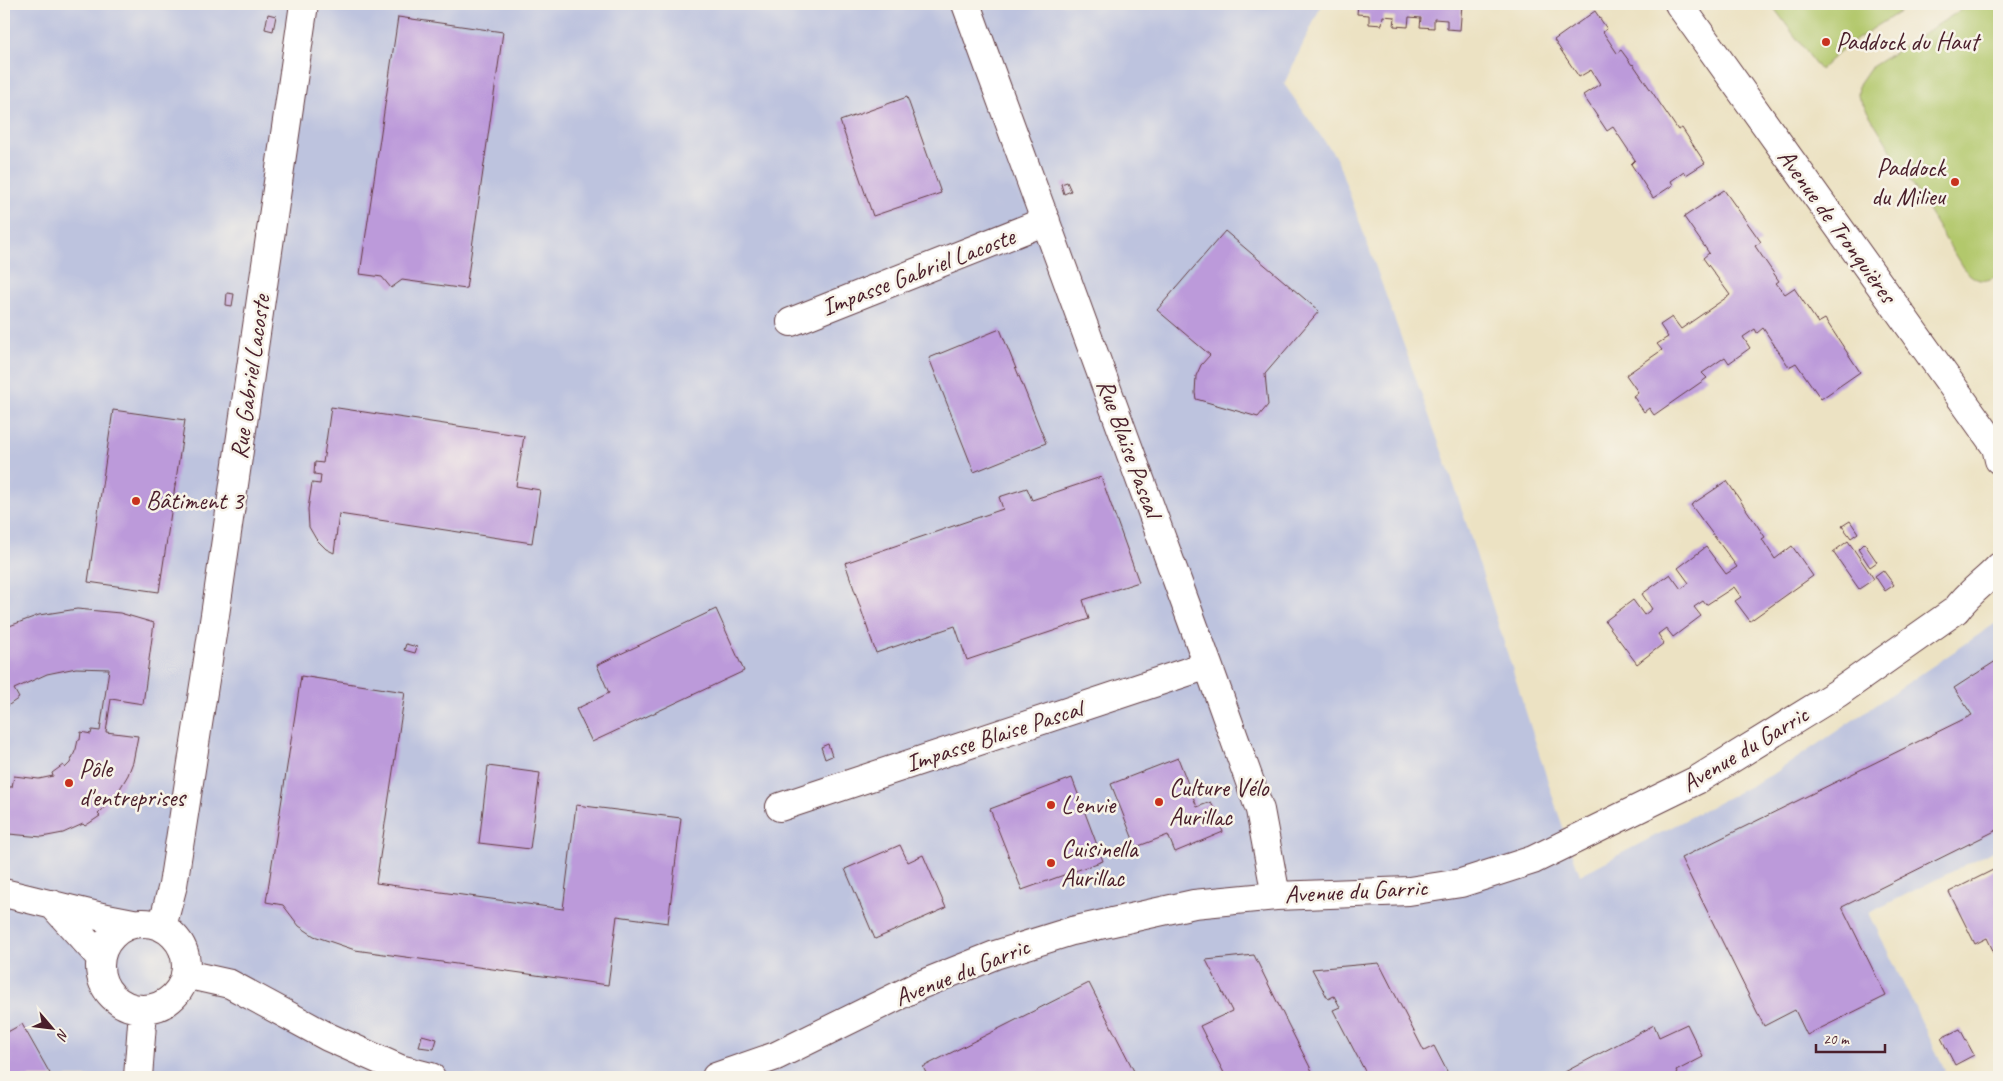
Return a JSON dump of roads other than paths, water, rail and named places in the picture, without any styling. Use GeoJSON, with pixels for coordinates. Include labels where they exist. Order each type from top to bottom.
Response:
{"type":"FeatureCollection","features":[{"type":"Feature","properties":{"kind":"street","name":"Rue Gabriel Lacoste"},"geometry":{"type":"LineString","coordinates":[[162,926],[173,885],[214,624],[304,4]]}},
{"type":"Feature","properties":{"kind":"street","name":"Rue Blaise Pascal"},"geometry":{"type":"LineString","coordinates":[[966,4],[1260,810],[1276,896]]}},
{"type":"Feature","properties":{"kind":"street","name":"Avenue de Tronquières"},"geometry":{"type":"LineString","coordinates":[[1679,4],[1998,452]]}},
{"type":"Feature","properties":{"kind":"street","name":"Impasse Gabriel Lacoste"},"geometry":{"type":"LineString","coordinates":[[791,322],[1046,222]]}},
{"type":"Feature","properties":{"kind":"street","name":"Avenue du Garric"},"geometry":{"type":"LineString","coordinates":[[716,1077],[776,1056],[920,985],[995,954],[1072,931],[1194,904],[1276,896],[1409,891],[1460,883],[1533,860],[1697,780],[1838,693],[1956,610],[1966,596],[1987,580],[1999,567]]}},
{"type":"Feature","properties":{"kind":"street","name":"Avenue du Garric"},"geometry":{"type":"LineString","coordinates":[[1956,610],[1971,606],[1999,588]]}},
{"type":"Feature","properties":{"kind":"street","name":"Impasse Blaise Pascal"},"geometry":{"type":"LineString","coordinates":[[780,807],[1208,665]]}},
{"type":"Feature","properties":{"kind":"street"},"geometry":{"type":"LineString","coordinates":[[4,893],[102,917],[133,923],[148,922],[162,926],[177,938],[185,956],[185,974],[180,988],[170,999],[157,1007],[143,1010],[124,1005],[109,994],[100,976],[100,957],[108,940],[119,929],[133,923]]}},
{"type":"Feature","properties":{"kind":"street"},"geometry":{"type":"LineString","coordinates":[[52,904],[100,957]]}},
{"type":"Feature","properties":{"kind":"street"},"geometry":{"type":"LineString","coordinates":[[185,974],[230,984],[328,1037],[400,1069],[432,1077]]}},
{"type":"Feature","properties":{"kind":"street"},"geometry":{"type":"LineString","coordinates":[[138,1077],[143,1010]]}},
{"type":"Feature","properties":{"kind":"place","name":"Paddock du Haut"},"geometry":{"type":"Point","coordinates":[1826,42]}},
{"type":"Feature","properties":{"kind":"place","name":"Paddock du Milieu"},"geometry":{"type":"Point","coordinates":[1955,182]}},
{"type":"Feature","properties":{"kind":"place","name":"Bâtiment 3"},"geometry":{"type":"Point","coordinates":[136,501]}},
{"type":"Feature","properties":{"kind":"place","name":"Pôle d'entreprises"},"geometry":{"type":"Point","coordinates":[69,783]}},
{"type":"Feature","properties":{"kind":"place","name":"Culture Vélo Aurillac"},"geometry":{"type":"Point","coordinates":[1159,802]}},
{"type":"Feature","properties":{"kind":"place","name":"L'envie"},"geometry":{"type":"Point","coordinates":[1051,805]}},
{"type":"Feature","properties":{"kind":"place","name":"Cuisinella Aurillac"},"geometry":{"type":"Point","coordinates":[1051,863]}}]}
